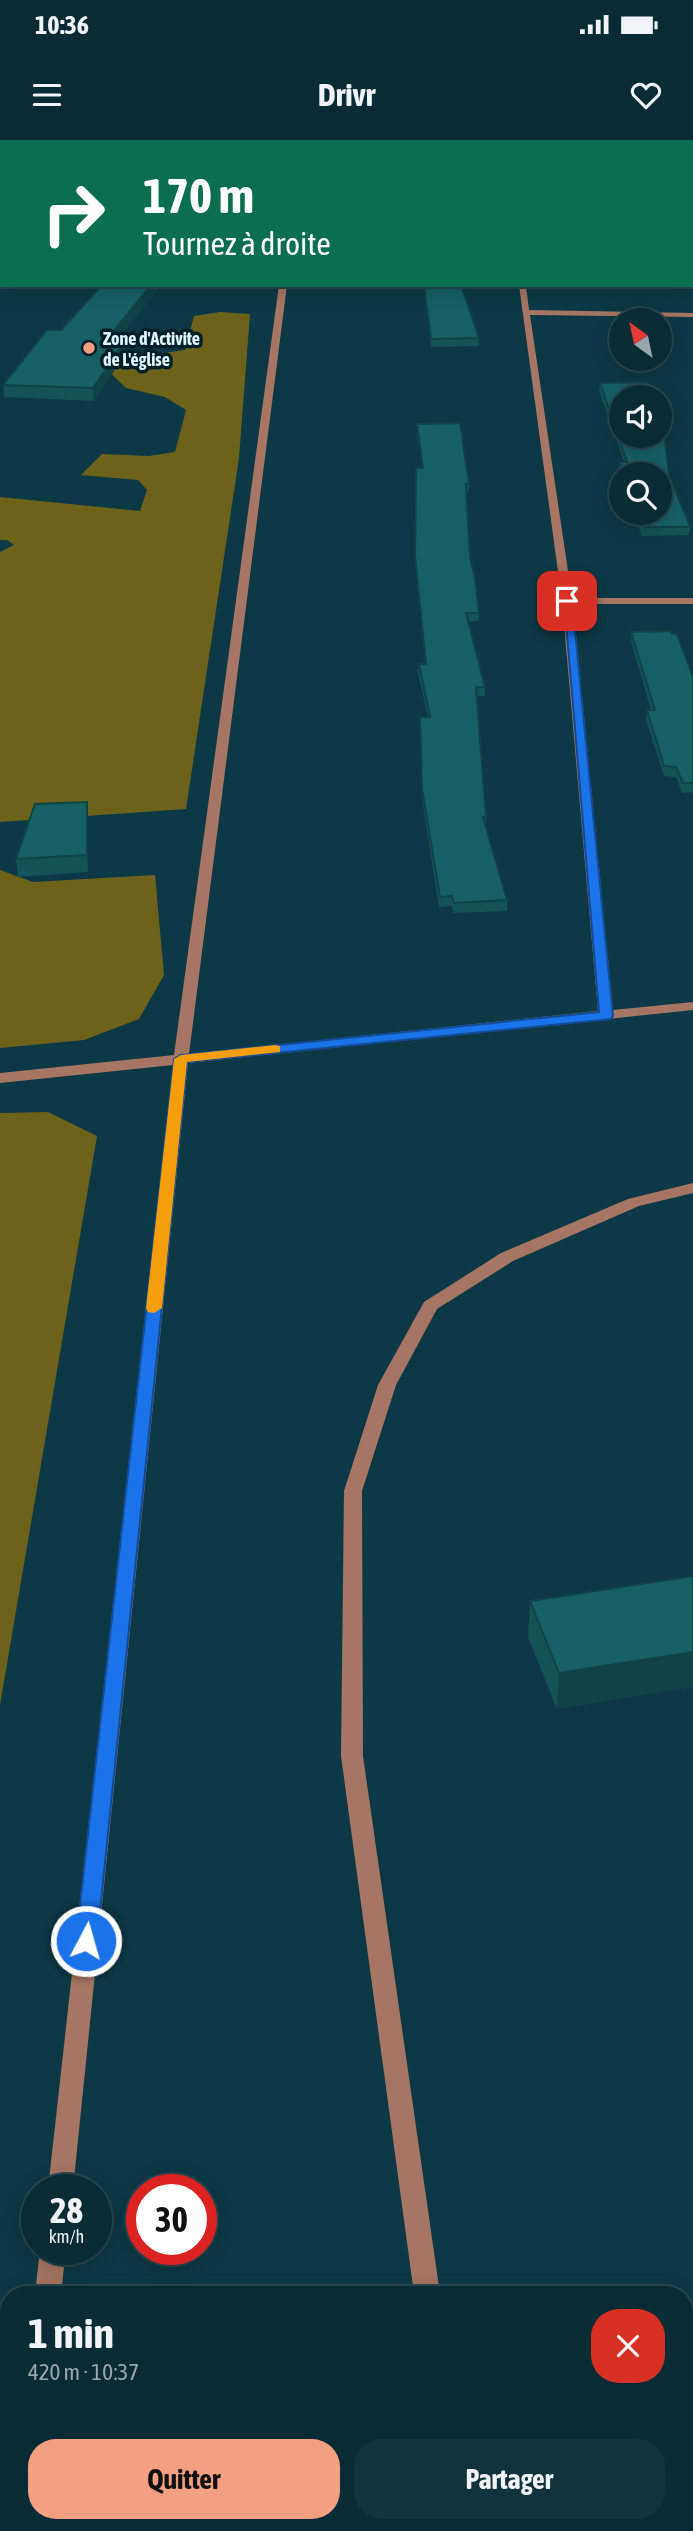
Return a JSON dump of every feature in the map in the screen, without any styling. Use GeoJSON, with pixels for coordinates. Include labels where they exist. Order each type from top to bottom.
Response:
{"type":"FeatureCollection","features":[{"type":"Feature","properties":{"kind":"street"},"geometry":{"type":"LineString","coordinates":[[62,2174],[181,1059],[283,287]]}},
{"type":"Feature","properties":{"kind":"street"},"geometry":{"type":"LineString","coordinates":[[522,287],[567,601],[606,1016]]}},
{"type":"Feature","properties":{"kind":"street"},"geometry":{"type":"LineString","coordinates":[[525,312],[693,315]]}},
{"type":"Feature","properties":{"kind":"street"},"geometry":{"type":"LineString","coordinates":[[567,601],[693,601]]}},
{"type":"Feature","properties":{"kind":"street"},"geometry":{"type":"LineString","coordinates":[[0,1078],[693,1006]]}},
{"type":"Feature","properties":{"kind":"street"},"geometry":{"type":"LineString","coordinates":[[426,2286],[352,1756],[352,1491],[387,1385],[430,1306],[507,1257],[634,1202],[693,1188]]}},
{"type":"Feature","properties":{"kind":"street"},"geometry":{"type":"LineString","coordinates":[[49,2286],[51,2265]]}},
{"type":"Feature","properties":{"kind":"shaded area"},"geometry":{"type":"Polygon","coordinates":[[[220,312],[250,314],[239,458],[186,809],[0,822],[0,552],[14,545],[7,540],[0,540],[0,497],[140,511],[147,490],[138,480],[81,475],[102,454],[149,456],[175,452],[186,410],[165,397],[126,388],[99,362],[185,350],[194,316],[220,312]]]}},
{"type":"Feature","properties":{"kind":"shaded area"},"geometry":{"type":"Polygon","coordinates":[[[0,870],[33,882],[155,875],[164,975],[139,1019],[84,1040],[0,1048],[0,870]]]}},
{"type":"Feature","properties":{"kind":"shaded area"},"geometry":{"type":"Polygon","coordinates":[[[48,1112],[97,1136],[0,1705],[0,1113],[48,1112]]]}},
{"type":"Feature","properties":{"kind":"building"},"geometry":{"type":"Polygon","coordinates":[[[100,287],[149,287],[113,332],[131,333],[93,388],[3,385],[47,330],[61,330],[100,287]]]}},
{"type":"Feature","properties":{"kind":"building"},"geometry":{"type":"Polygon","coordinates":[[[424,287],[462,287],[479,338],[431,339],[424,287]]]}},
{"type":"Feature","properties":{"kind":"building"},"geometry":{"type":"Polygon","coordinates":[[[648,382],[649,385],[609,385],[609,409],[600,383],[648,382]]]}},
{"type":"Feature","properties":{"kind":"building"},"geometry":{"type":"Polygon","coordinates":[[[460,423],[469,484],[466,484],[470,558],[479,613],[466,613],[485,687],[476,687],[486,817],[483,817],[507,900],[454,903],[452,896],[440,897],[422,789],[420,717],[430,717],[419,664],[426,664],[415,556],[416,468],[423,468],[417,424],[460,423]]]}},
{"type":"Feature","properties":{"kind":"building"},"geometry":{"type":"Polygon","coordinates":[[[622,448],[666,448],[668,462],[627,462],[622,448]]]}},
{"type":"Feature","properties":{"kind":"building"},"geometry":{"type":"Polygon","coordinates":[[[672,482],[690,527],[642,525],[672,525],[672,482]]]}},
{"type":"Feature","properties":{"kind":"building"},"geometry":{"type":"Polygon","coordinates":[[[671,631],[672,634],[677,634],[693,677],[693,783],[683,783],[676,767],[664,766],[647,710],[655,710],[631,632],[671,631]]]}},
{"type":"Feature","properties":{"kind":"building"},"geometry":{"type":"Polygon","coordinates":[[[87,802],[87,855],[16,859],[35,804],[87,802]]]}},
{"type":"Feature","properties":{"kind":"building"},"geometry":{"type":"Polygon","coordinates":[[[693,1576],[693,1652],[559,1673],[530,1601],[693,1576]]]}},
{"type":"Feature","properties":{"kind":"slow traffic"},"geometry":{"type":"LineString","coordinates":[[154,1308],[181,1059],[275,1049]]}},
{"type":"Feature","properties":{"kind":"place","name":"Zone d'Activite de L'église"},"geometry":{"type":"Point","coordinates":[89,348]}},
{"type":"Feature","properties":{"kind":"route"},"geometry":{"type":"LineString","coordinates":[[86,1941],[181,1059],[606,1016],[567,601]]}}]}
